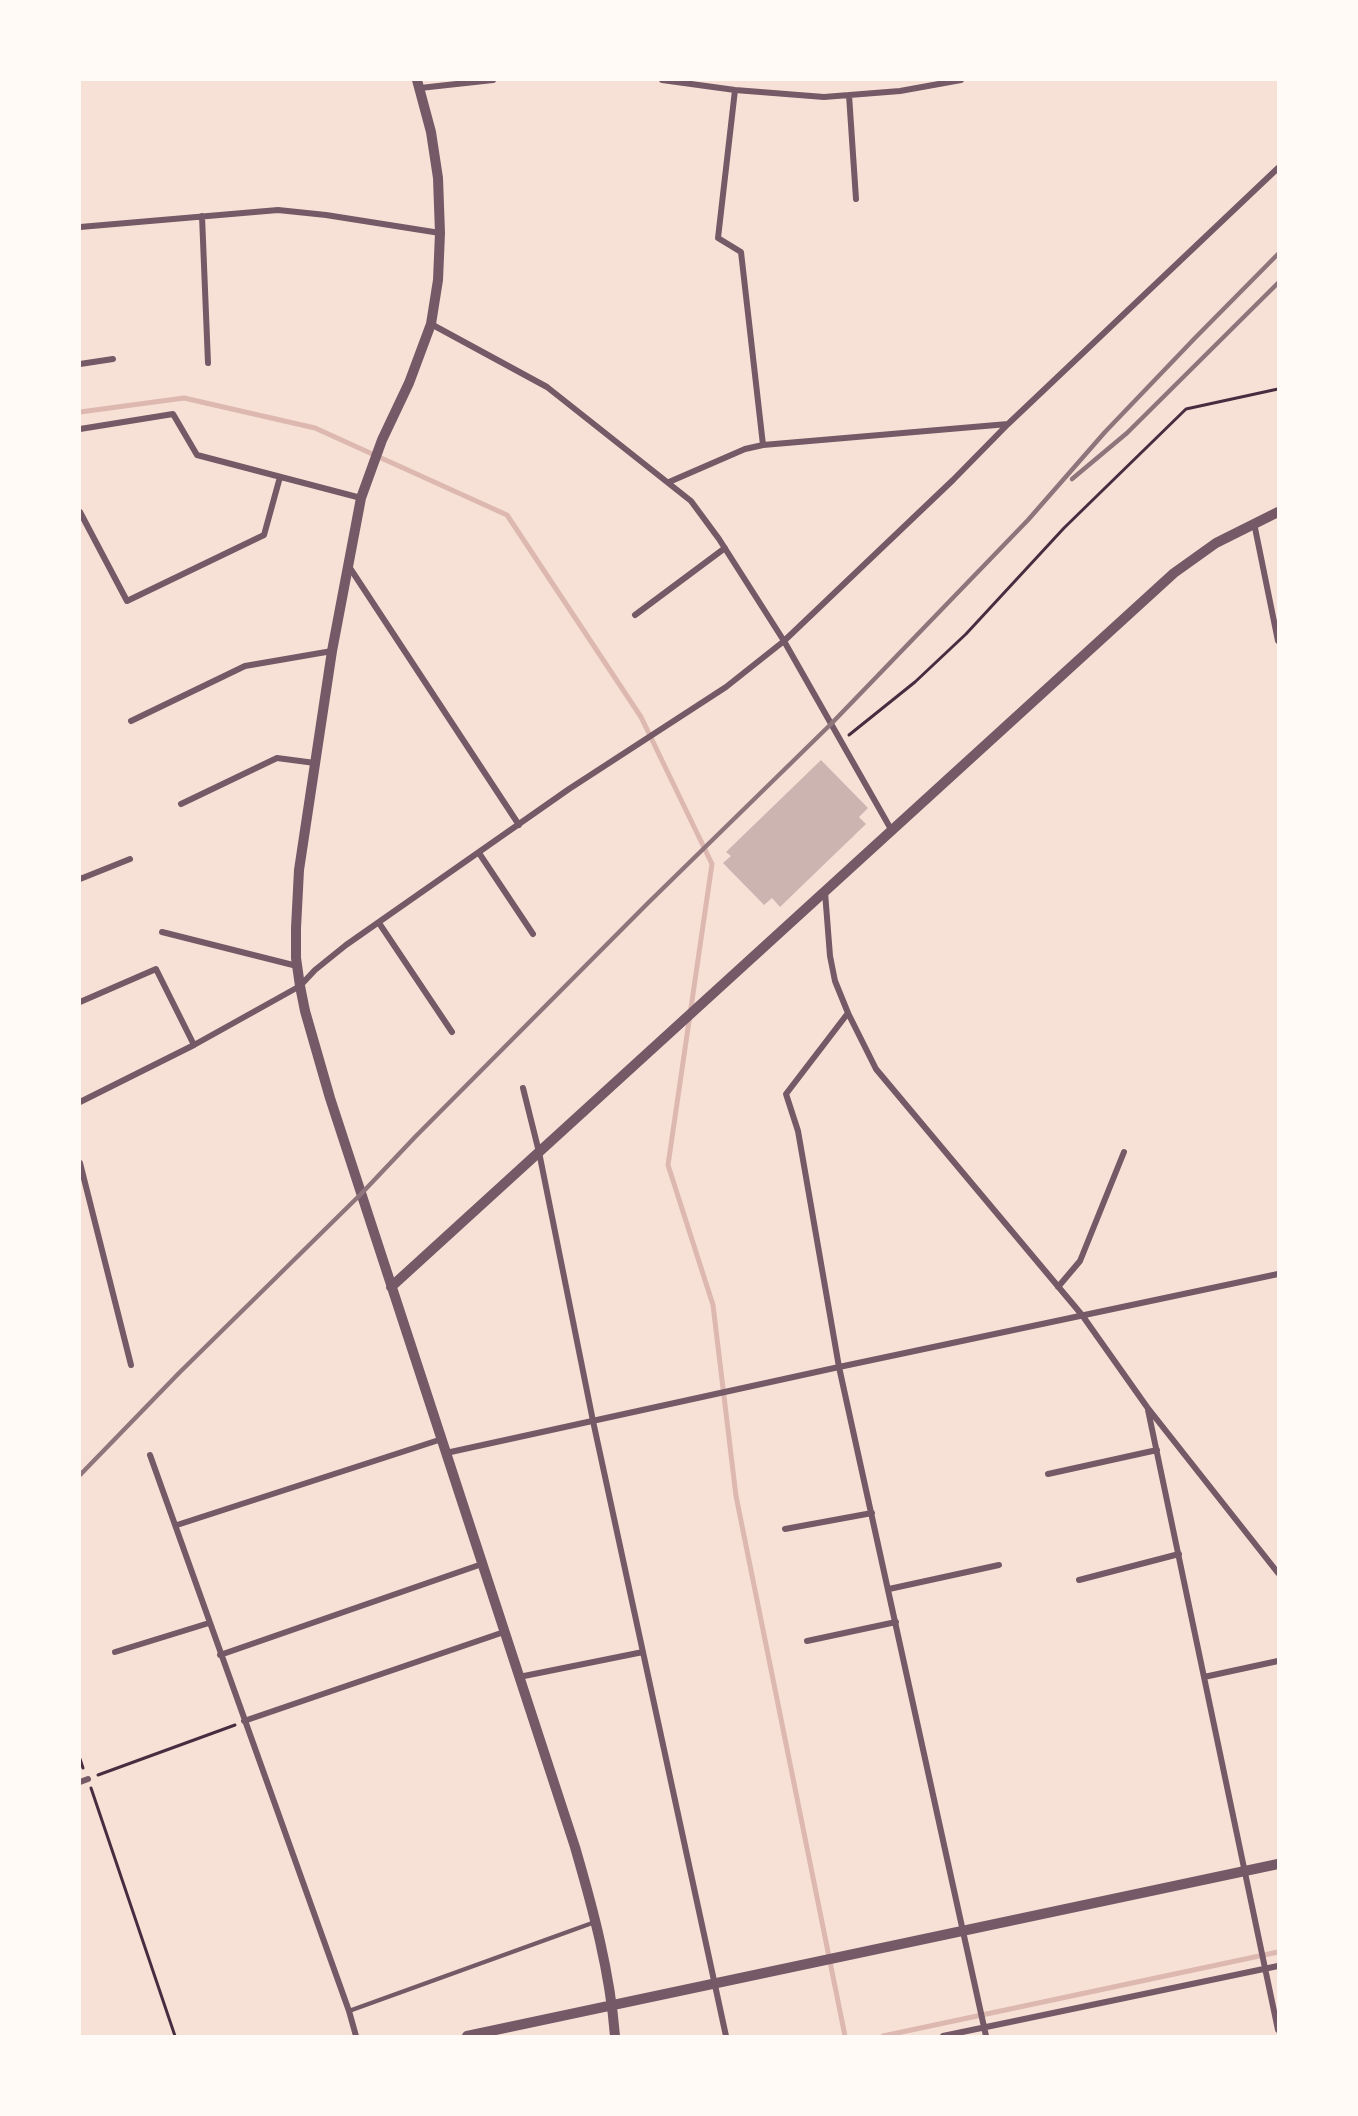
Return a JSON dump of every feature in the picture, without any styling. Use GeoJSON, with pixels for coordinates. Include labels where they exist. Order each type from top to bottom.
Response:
{"type":"FeatureCollection","features":[{"type":"Feature","properties":{"kind":"street"},"geometry":{"type":"LineString","coordinates":[[493,80],[419,83],[431,132],[438,178],[440,233],[438,280],[431,324],[409,383],[382,440],[361,498],[347,565],[299,870],[297,966],[305,1011],[327,1087],[575,1847],[596,1922],[613,2006],[615,2037]]}},
{"type":"Feature","properties":{"kind":"street"},"geometry":{"type":"LineString","coordinates":[[662,80],[735,90],[824,97],[900,91],[961,80]]}},
{"type":"Feature","properties":{"kind":"street"},"geometry":{"type":"LineString","coordinates":[[735,90],[718,238],[741,252],[763,444]]}},
{"type":"Feature","properties":{"kind":"street"},"geometry":{"type":"LineString","coordinates":[[849,95],[856,199]]}},
{"type":"Feature","properties":{"kind":"street"},"geometry":{"type":"LineString","coordinates":[[80,1102],[194,1045],[300,986],[322,963],[569,789],[726,687],[784,641],[953,480],[1008,424],[1278,168]]}},
{"type":"Feature","properties":{"kind":"street"},"geometry":{"type":"LineString","coordinates":[[80,227],[278,210],[440,233]]}},
{"type":"Feature","properties":{"kind":"street"},"geometry":{"type":"LineString","coordinates":[[202,216],[208,363]]}},
{"type":"Feature","properties":{"kind":"street"},"geometry":{"type":"LineString","coordinates":[[431,324],[547,387],[691,501],[725,548],[784,641],[892,831]]}},
{"type":"Feature","properties":{"kind":"street"},"geometry":{"type":"LineString","coordinates":[[80,364],[113,359]]}},
{"type":"Feature","properties":{"kind":"street"},"geometry":{"type":"LineString","coordinates":[[80,429],[173,414],[198,455],[361,498]]}},
{"type":"Feature","properties":{"kind":"street"},"geometry":{"type":"LineString","coordinates":[[669,482],[745,449],[763,444],[1008,424]]}},
{"type":"Feature","properties":{"kind":"street"},"geometry":{"type":"LineString","coordinates":[[80,512],[127,601],[264,535],[280,477]]}},
{"type":"Feature","properties":{"kind":"street"},"geometry":{"type":"LineString","coordinates":[[391,1287],[1174,573],[1216,543],[1278,512]]}},
{"type":"Feature","properties":{"kind":"street"},"geometry":{"type":"LineString","coordinates":[[1254,523],[1278,641]]}},
{"type":"Feature","properties":{"kind":"street"},"geometry":{"type":"LineString","coordinates":[[635,615],[725,548]]}},
{"type":"Feature","properties":{"kind":"street"},"geometry":{"type":"LineString","coordinates":[[347,565],[519,825]]}},
{"type":"Feature","properties":{"kind":"street"},"geometry":{"type":"LineString","coordinates":[[131,721],[245,666],[332,651]]}},
{"type":"Feature","properties":{"kind":"street"},"geometry":{"type":"LineString","coordinates":[[181,804],[276,758],[315,763]]}},
{"type":"Feature","properties":{"kind":"street"},"geometry":{"type":"LineString","coordinates":[[479,853],[532,934]]}},
{"type":"Feature","properties":{"kind":"street"},"geometry":{"type":"LineString","coordinates":[[80,879],[130,859]]}},
{"type":"Feature","properties":{"kind":"street"},"geometry":{"type":"LineString","coordinates":[[825,892],[830,956],[835,981],[876,1069],[1082,1315],[1147,1407],[1278,1573]]}},
{"type":"Feature","properties":{"kind":"street"},"geometry":{"type":"LineString","coordinates":[[379,923],[452,1032]]}},
{"type":"Feature","properties":{"kind":"street"},"geometry":{"type":"LineString","coordinates":[[162,932],[297,966]]}},
{"type":"Feature","properties":{"kind":"street"},"geometry":{"type":"LineString","coordinates":[[80,1002],[156,969],[194,1045]]}},
{"type":"Feature","properties":{"kind":"street"},"geometry":{"type":"LineString","coordinates":[[848,1013],[786,1094],[798,1131],[839,1367],[986,2037]]}},
{"type":"Feature","properties":{"kind":"street"},"geometry":{"type":"LineString","coordinates":[[523,1088],[539,1152],[726,2037]]}},
{"type":"Feature","properties":{"kind":"street"},"geometry":{"type":"LineString","coordinates":[[1058,1287],[1080,1261],[1124,1152]]}},
{"type":"Feature","properties":{"kind":"street"},"geometry":{"type":"LineString","coordinates":[[80,1163],[131,1365]]}},
{"type":"Feature","properties":{"kind":"street"},"geometry":{"type":"LineString","coordinates":[[446,1453],[1278,1274]]}},
{"type":"Feature","properties":{"kind":"street"},"geometry":{"type":"LineString","coordinates":[[1147,1407],[1278,2030]]}},
{"type":"Feature","properties":{"kind":"street"},"geometry":{"type":"LineString","coordinates":[[177,1525],[442,1439]]}},
{"type":"Feature","properties":{"kind":"street"},"geometry":{"type":"LineString","coordinates":[[1048,1474],[1157,1450]]}},
{"type":"Feature","properties":{"kind":"street"},"geometry":{"type":"LineString","coordinates":[[150,1455],[177,1525],[220,1655],[349,2011],[356,2037]]}},
{"type":"Feature","properties":{"kind":"street"},"geometry":{"type":"LineString","coordinates":[[785,1529],[872,1513]]}},
{"type":"Feature","properties":{"kind":"street"},"geometry":{"type":"LineString","coordinates":[[1079,1580],[1179,1554]]}},
{"type":"Feature","properties":{"kind":"street"},"geometry":{"type":"LineString","coordinates":[[220,1655],[482,1564]]}},
{"type":"Feature","properties":{"kind":"street"},"geometry":{"type":"LineString","coordinates":[[889,1589],[999,1565]]}},
{"type":"Feature","properties":{"kind":"street"},"geometry":{"type":"LineString","coordinates":[[807,1641],[896,1622]]}},
{"type":"Feature","properties":{"kind":"street"},"geometry":{"type":"LineString","coordinates":[[115,1652],[209,1623]]}},
{"type":"Feature","properties":{"kind":"street"},"geometry":{"type":"LineString","coordinates":[[244,1721],[504,1632]]}},
{"type":"Feature","properties":{"kind":"street"},"geometry":{"type":"LineString","coordinates":[[519,1677],[643,1652]]}},
{"type":"Feature","properties":{"kind":"street"},"geometry":{"type":"LineString","coordinates":[[1204,1677],[1278,1661]]}},
{"type":"Feature","properties":{"kind":"street"},"geometry":{"type":"LineString","coordinates":[[80,1782],[88,1779]]}},
{"type":"Feature","properties":{"kind":"street"},"geometry":{"type":"LineString","coordinates":[[467,2037],[1278,1864]]}},
{"type":"Feature","properties":{"kind":"street"},"geometry":{"type":"LineString","coordinates":[[943,2037],[1278,1966]]}},
{"type":"Feature","properties":{"kind":"lane"},"geometry":{"type":"LineString","coordinates":[[349,2011],[596,1922]]}},
{"type":"Feature","properties":{"kind":"path"},"geometry":{"type":"LineString","coordinates":[[841,741],[915,682],[957,642],[1064,528],[1186,408],[1278,389]]}},
{"type":"Feature","properties":{"kind":"path"},"geometry":{"type":"LineString","coordinates":[[88,1779],[244,1721]]}},
{"type":"Feature","properties":{"kind":"path"},"geometry":{"type":"LineString","coordinates":[[80,1759],[175,2037]]}},
{"type":"Feature","properties":{"kind":"building"},"geometry":{"type":"Polygon","coordinates":[[[821,760],[868,808],[859,817],[866,824],[780,907],[772,898],[764,905],[723,863],[731,856],[726,852],[821,760]]]}},
{"type":"Feature","properties":{"kind":"waterway"},"geometry":{"type":"LineString","coordinates":[[80,412],[184,398],[315,428],[507,515],[641,717],[712,864],[668,1165],[713,1305],[736,1496],[845,2036]]}},
{"type":"Feature","properties":{"kind":"waterway"},"geometry":{"type":"LineString","coordinates":[[883,2036],[1278,1952]]}},
{"type":"Feature","properties":{"kind":"railway"},"geometry":{"type":"LineString","coordinates":[[80,1475],[648,903],[831,724],[1028,520],[1105,432],[1278,254]]}},
{"type":"Feature","properties":{"kind":"railway"},"geometry":{"type":"LineString","coordinates":[[1072,479],[1127,433],[1278,283]]}}]}
